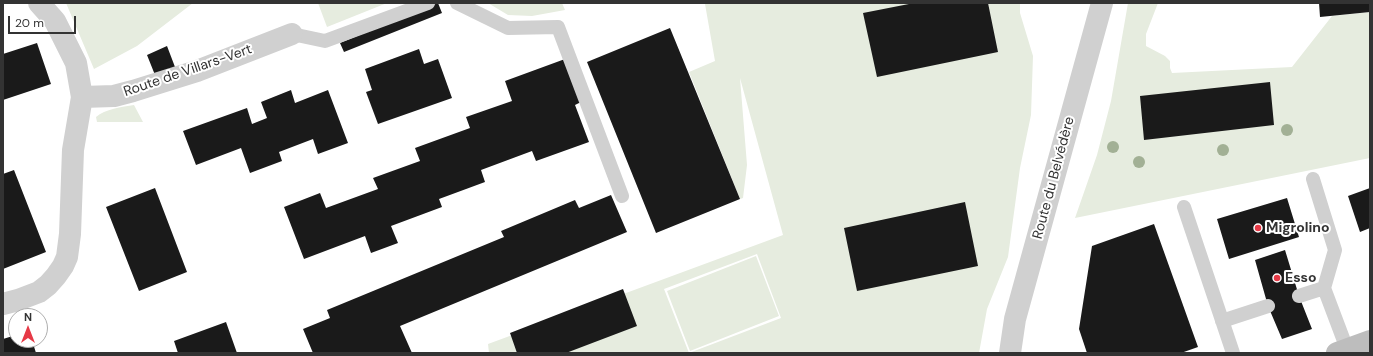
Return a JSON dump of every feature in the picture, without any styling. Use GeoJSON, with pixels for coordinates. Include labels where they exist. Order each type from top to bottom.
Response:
{"type":"FeatureCollection","features":[{"type":"Feature","properties":{"kind":"main road"},"geometry":{"type":"LineString","coordinates":[[1341,352],[1370,341]]}},
{"type":"Feature","properties":{"kind":"street"},"geometry":{"type":"LineString","coordinates":[[3,304],[39,292],[48,285],[63,266],[67,257],[70,234],[73,150],[82,97],[76,63],[55,21],[39,3]]}},
{"type":"Feature","properties":{"kind":"street","name":"Route du Belvédère"},"geometry":{"type":"LineString","coordinates":[[1010,353],[1015,319],[1102,3]]}},
{"type":"Feature","properties":{"kind":"street","name":"Route de Villars-Vert"},"geometry":{"type":"LineString","coordinates":[[82,97],[114,96],[134,91],[197,71],[292,34]]}},
{"type":"Feature","properties":{"kind":"lane"},"geometry":{"type":"LineString","coordinates":[[292,34],[325,41],[428,3]]}},
{"type":"Feature","properties":{"kind":"lane"},"geometry":{"type":"LineString","coordinates":[[457,3],[508,28],[558,27],[622,196]]}},
{"type":"Feature","properties":{"kind":"lane"},"geometry":{"type":"LineString","coordinates":[[1313,179],[1335,250],[1324,288],[1341,352]]}},
{"type":"Feature","properties":{"kind":"lane"},"geometry":{"type":"LineString","coordinates":[[1184,207],[1233,353]]}},
{"type":"Feature","properties":{"kind":"lane"},"geometry":{"type":"LineString","coordinates":[[1299,296],[1324,288]]}},
{"type":"Feature","properties":{"kind":"lane"},"geometry":{"type":"LineString","coordinates":[[1222,321],[1268,306]]}},
{"type":"Feature","properties":{"kind":"shaded area"},"geometry":{"type":"Polygon","coordinates":[[[66,3],[193,3],[137,46],[94,69],[66,3]]]}},
{"type":"Feature","properties":{"kind":"shaded area"},"geometry":{"type":"Polygon","coordinates":[[[318,3],[387,3],[327,27],[318,3]]]}},
{"type":"Feature","properties":{"kind":"shaded area"},"geometry":{"type":"Polygon","coordinates":[[[488,3],[562,3],[565,10],[532,16],[508,15],[488,3]]]}},
{"type":"Feature","properties":{"kind":"shaded area"},"geometry":{"type":"Polygon","coordinates":[[[1020,3],[1020,13],[1033,56],[1031,115],[1020,168],[1008,257],[987,309],[979,353],[489,353],[488,344],[783,235],[740,78],[747,165],[743,198],[740,199],[689,72],[715,61],[705,4],[1020,3]],[[757,254],[664,289],[689,353],[781,318],[757,254]]]}},
{"type":"Feature","properties":{"kind":"shaded area"},"geometry":{"type":"Polygon","coordinates":[[[1128,3],[1158,3],[1146,34],[1146,46],[1165,56],[1170,61],[1172,73],[1292,67],[1332,16],[1370,12],[1370,158],[1075,218],[1097,155],[1111,101],[1128,3]]]}},
{"type":"Feature","properties":{"kind":"shaded area"},"geometry":{"type":"Polygon","coordinates":[[[134,105],[143,122],[97,122],[96,117],[104,112],[134,105]]]}},
{"type":"Feature","properties":{"kind":"shaded area"},"geometry":{"type":"Polygon","coordinates":[[[756,256],[779,316],[690,351],[667,291],[756,256]]]}},
{"type":"Feature","properties":{"kind":"building"},"geometry":{"type":"Polygon","coordinates":[[[438,3],[442,13],[344,52],[340,43],[438,3]]]}},
{"type":"Feature","properties":{"kind":"building"},"geometry":{"type":"Polygon","coordinates":[[[914,3],[988,3],[998,52],[877,77],[863,13],[914,3]]]}},
{"type":"Feature","properties":{"kind":"building"},"geometry":{"type":"Polygon","coordinates":[[[1319,3],[1370,3],[1370,12],[1320,17],[1319,3]]]}},
{"type":"Feature","properties":{"kind":"building"},"geometry":{"type":"Polygon","coordinates":[[[670,28],[740,199],[656,233],[587,62],[670,28]]]}},
{"type":"Feature","properties":{"kind":"building"},"geometry":{"type":"Polygon","coordinates":[[[37,43],[51,84],[3,100],[3,54],[37,43]]]}},
{"type":"Feature","properties":{"kind":"building"},"geometry":{"type":"Polygon","coordinates":[[[167,46],[175,67],[155,75],[147,55],[167,46]]]}},
{"type":"Feature","properties":{"kind":"building"},"geometry":{"type":"Polygon","coordinates":[[[419,49],[424,64],[438,59],[452,98],[378,124],[366,92],[372,90],[365,69],[419,49]]]}},
{"type":"Feature","properties":{"kind":"building"},"geometry":{"type":"Polygon","coordinates":[[[565,59],[581,102],[575,105],[589,142],[536,161],[532,151],[481,170],[485,182],[439,199],[442,207],[391,226],[398,243],[371,253],[365,236],[304,259],[284,207],[320,193],[326,208],[378,189],[373,178],[420,161],[415,148],[470,128],[466,117],[512,101],[505,81],[565,59]]]}},
{"type":"Feature","properties":{"kind":"building"},"geometry":{"type":"Polygon","coordinates":[[[1270,82],[1274,125],[1144,140],[1140,96],[1270,82]]]}},
{"type":"Feature","properties":{"kind":"building"},"geometry":{"type":"Polygon","coordinates":[[[291,90],[295,103],[328,90],[348,143],[318,154],[313,139],[279,152],[282,161],[250,173],[241,148],[196,165],[183,131],[247,108],[252,124],[267,118],[261,102],[291,90]]]}},
{"type":"Feature","properties":{"kind":"building"},"geometry":{"type":"Polygon","coordinates":[[[14,170],[46,252],[3,269],[3,174],[14,170]]]}},
{"type":"Feature","properties":{"kind":"building"},"geometry":{"type":"Polygon","coordinates":[[[155,188],[187,272],[139,291],[106,207],[155,188]]]}},
{"type":"Feature","properties":{"kind":"building"},"geometry":{"type":"Polygon","coordinates":[[[1370,188],[1370,228],[1360,232],[1348,196],[1370,188]]]}},
{"type":"Feature","properties":{"kind":"building"},"geometry":{"type":"Polygon","coordinates":[[[611,195],[627,232],[400,326],[412,353],[313,353],[303,329],[330,318],[327,310],[504,237],[501,231],[575,200],[579,208],[611,195]]]}},
{"type":"Feature","properties":{"kind":"building","name":"Migrolino"},"geometry":{"type":"Polygon","coordinates":[[[1287,198],[1299,237],[1229,259],[1217,219],[1287,198]]]}},
{"type":"Feature","properties":{"kind":"building"},"geometry":{"type":"Polygon","coordinates":[[[965,202],[978,266],[857,291],[844,228],[965,202]]]}},
{"type":"Feature","properties":{"kind":"building"},"geometry":{"type":"Polygon","coordinates":[[[1154,224],[1198,347],[1181,353],[1087,353],[1079,329],[1092,246],[1154,224]]]}},
{"type":"Feature","properties":{"kind":"building","name":"Esso"},"geometry":{"type":"Polygon","coordinates":[[[1285,250],[1299,296],[1312,329],[1282,339],[1268,306],[1255,260],[1285,250]]]}},
{"type":"Feature","properties":{"kind":"building"},"geometry":{"type":"Polygon","coordinates":[[[623,289],[637,326],[566,353],[517,353],[510,333],[623,289]]]}},
{"type":"Feature","properties":{"kind":"building"},"geometry":{"type":"Polygon","coordinates":[[[226,322],[237,353],[178,353],[174,341],[226,322]]]}},
{"type":"Feature","properties":{"kind":"building"},"geometry":{"type":"Polygon","coordinates":[[[8,337],[8,348],[34,348],[36,353],[3,353],[3,339],[8,337]]]}},
{"type":"Feature","properties":{"kind":"place","name":"Migrolino"},"geometry":{"type":"Point","coordinates":[1258,228]}},
{"type":"Feature","properties":{"kind":"place","name":"Esso"},"geometry":{"type":"Point","coordinates":[1277,278]}}]}
